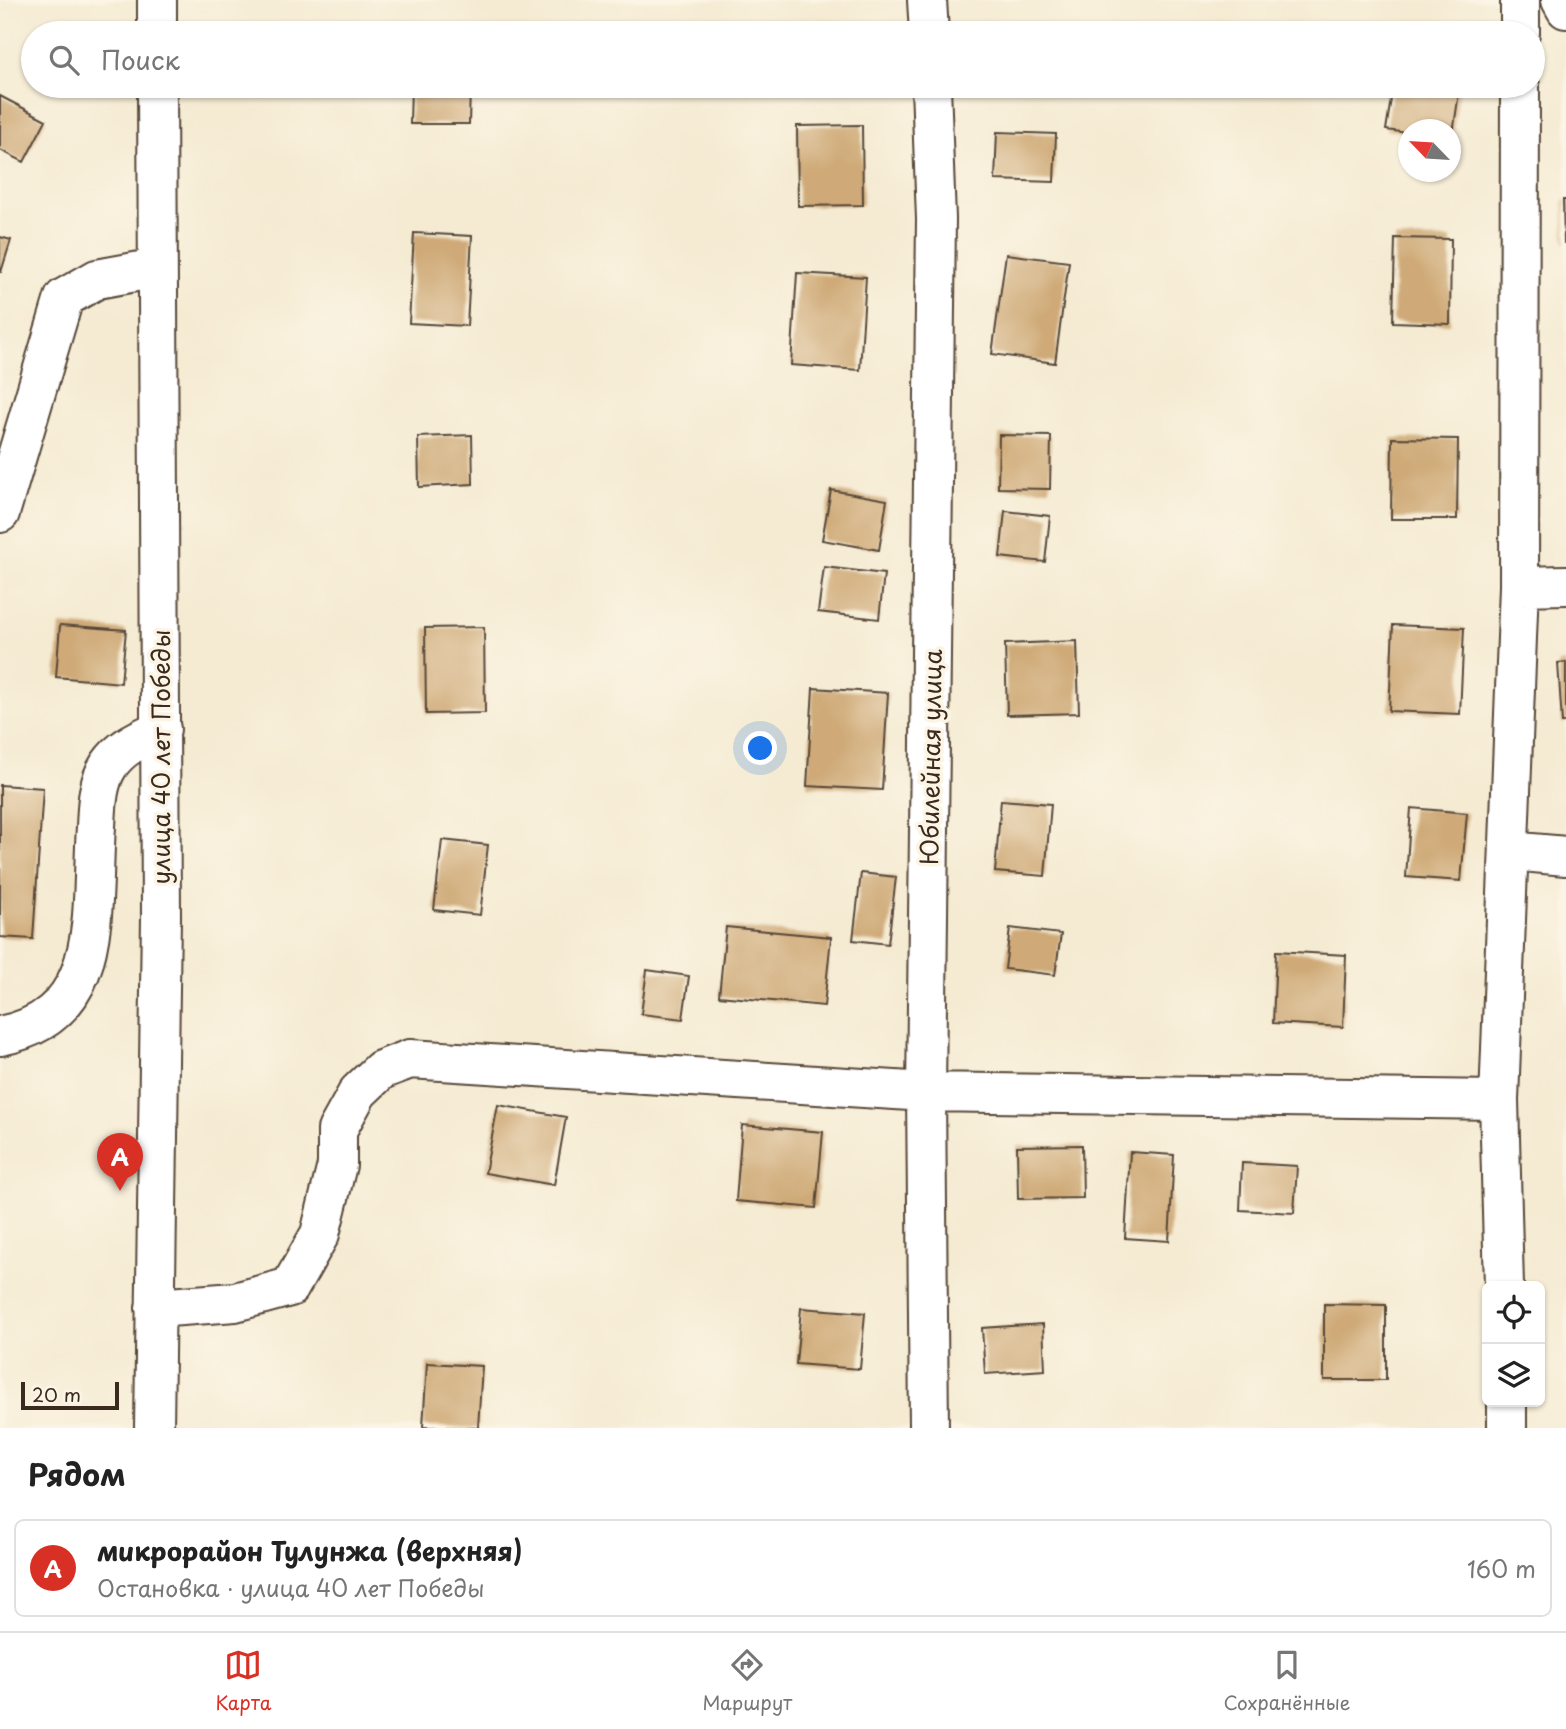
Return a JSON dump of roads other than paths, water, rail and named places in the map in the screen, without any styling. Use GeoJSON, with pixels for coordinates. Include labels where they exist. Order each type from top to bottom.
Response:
{"type":"FeatureCollection","features":[{"type":"Feature","properties":{"kind":"street"},"geometry":{"type":"LineString","coordinates":[[157,0],[157,21]]}},
{"type":"Feature","properties":{"kind":"street"},"geometry":{"type":"LineString","coordinates":[[927,0],[928,21]]}},
{"type":"Feature","properties":{"kind":"street"},"geometry":{"type":"LineString","coordinates":[[1520,0],[1520,21]]}},
{"type":"Feature","properties":{"kind":"street"},"geometry":{"type":"LineString","coordinates":[[1561,0],[1566,9]]}},
{"type":"Feature","properties":{"kind":"street","name":"улица 40 лет Победы"},"geometry":{"type":"LineString","coordinates":[[154,1428],[160,729],[157,98]]}},
{"type":"Feature","properties":{"kind":"street","name":"Юбилейная улица"},"geometry":{"type":"LineString","coordinates":[[929,1428],[926,1092],[936,219],[931,98]]}},
{"type":"Feature","properties":{"kind":"street"},"geometry":{"type":"LineString","coordinates":[[1504,1281],[1499,1100],[1519,586],[1520,98]]}},
{"type":"Feature","properties":{"kind":"street"},"geometry":{"type":"LineString","coordinates":[[0,513],[64,298],[97,279],[157,268]]}},
{"type":"Feature","properties":{"kind":"street"},"geometry":{"type":"LineString","coordinates":[[1519,586],[1566,585]]}},
{"type":"Feature","properties":{"kind":"street"},"geometry":{"type":"LineString","coordinates":[[0,1036],[42,1022],[71,993],[82,968],[94,913],[94,849],[99,790],[107,768],[121,751],[160,729]]}},
{"type":"Feature","properties":{"kind":"street"},"geometry":{"type":"LineString","coordinates":[[1510,851],[1566,856]]}},
{"type":"Feature","properties":{"kind":"street"},"geometry":{"type":"LineString","coordinates":[[155,1308],[235,1302],[290,1287],[320,1234],[337,1165],[337,1130],[358,1092],[381,1070],[410,1059],[926,1092],[1499,1100]]}},
{"type":"Feature","properties":{"kind":"street"},"geometry":{"type":"LineString","coordinates":[[1507,1407],[1507,1428]]}},
{"type":"Feature","properties":{"kind":"place","name":"микрорайон Тулунжа (верхняя)"},"geometry":{"type":"Point","coordinates":[120,1191]}}]}
